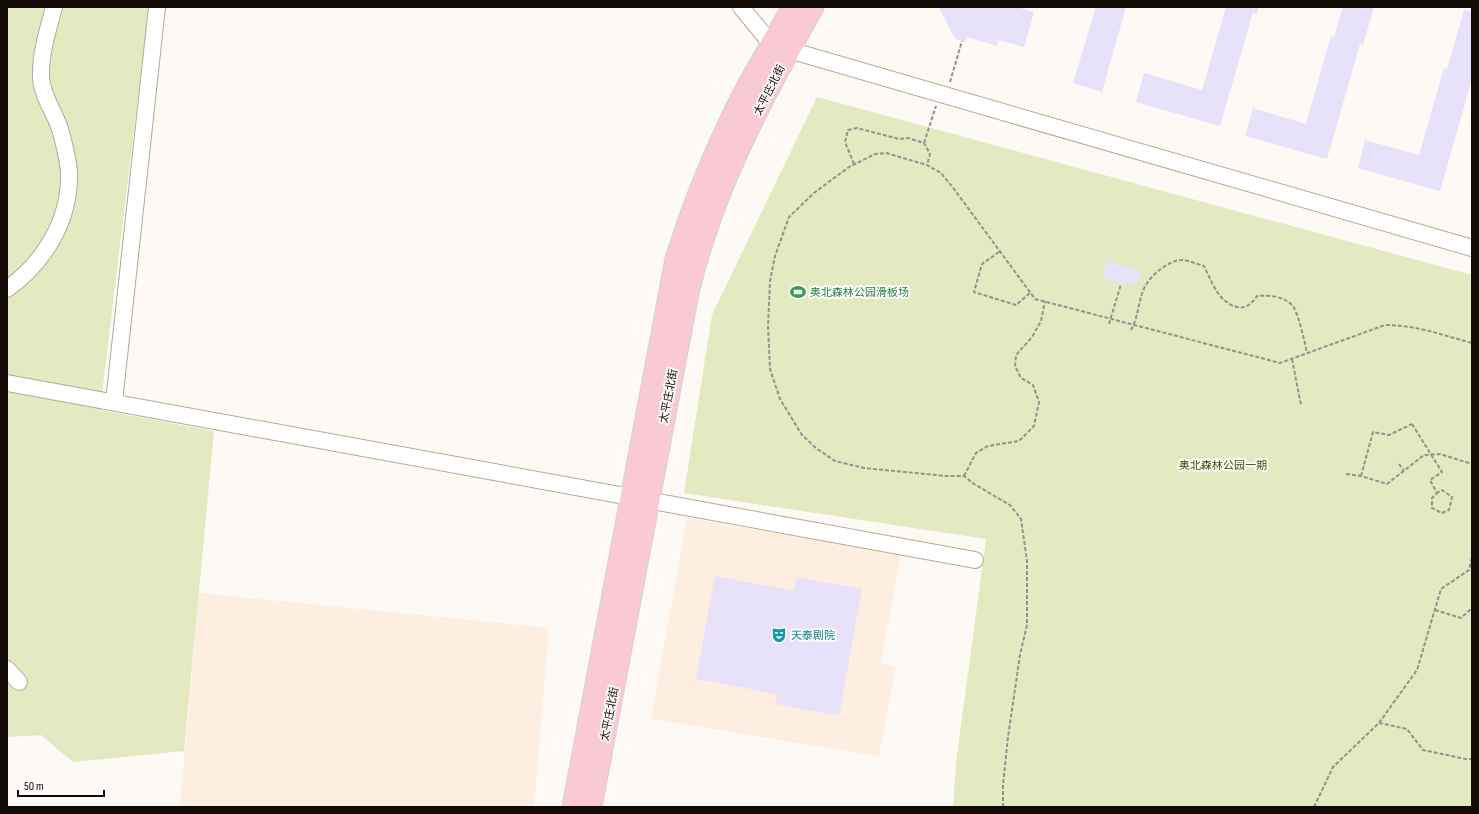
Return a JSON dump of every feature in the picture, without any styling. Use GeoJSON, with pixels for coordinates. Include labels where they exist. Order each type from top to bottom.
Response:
{"type":"FeatureCollection","features":[{"type":"Feature","properties":{"kind":"main road","name":"太平庄北街"},"geometry":{"type":"LineString","coordinates":[[781,48],[793,7]]}},
{"type":"Feature","properties":{"kind":"main road","name":"太平庄北街"},"geometry":{"type":"LineString","coordinates":[[591,807],[640,500],[676,259],[688,222],[714,155],[751,79],[781,48],[813,7]]}},
{"type":"Feature","properties":{"kind":"main road","name":"太平庄北街"},"geometry":{"type":"LineString","coordinates":[[573,807],[640,500]]}},
{"type":"Feature","properties":{"kind":"street"},"geometry":{"type":"LineString","coordinates":[[7,289],[17,282],[32,267],[48,247],[61,221],[67,195],[69,173],[60,130],[48,103],[41,80],[42,56],[54,7]]}},
{"type":"Feature","properties":{"kind":"street"},"geometry":{"type":"LineString","coordinates":[[114,402],[157,7]]}},
{"type":"Feature","properties":{"kind":"street"},"geometry":{"type":"LineString","coordinates":[[741,7],[781,48],[1472,248]]}},
{"type":"Feature","properties":{"kind":"street"},"geometry":{"type":"LineString","coordinates":[[7,383],[640,500],[975,560]]}},
{"type":"Feature","properties":{"kind":"street"},"geometry":{"type":"LineString","coordinates":[[7,669],[19,682]]}},
{"type":"Feature","properties":{"kind":"path"},"geometry":{"type":"LineString","coordinates":[[927,165],[930,154],[924,142],[962,41]]}},
{"type":"Feature","properties":{"kind":"path"},"geometry":{"type":"LineString","coordinates":[[854,164],[845,142],[848,130],[857,128],[899,139],[908,138],[924,142]]}},
{"type":"Feature","properties":{"kind":"path"},"geometry":{"type":"LineString","coordinates":[[1003,807],[1003,785],[1008,737],[1020,655],[1027,625],[1027,561],[1021,519],[1010,505],[974,484],[964,476],[946,476],[864,468],[835,461],[816,448],[802,435],[780,399],[770,369],[768,326],[770,281],[775,256],[789,217],[814,193],[854,164],[875,154],[886,153],[927,165],[940,173],[954,189],[1035,299],[1280,363],[1385,325],[1403,325],[1418,328],[1472,343]]}},
{"type":"Feature","properties":{"kind":"path"},"geometry":{"type":"LineString","coordinates":[[999,252],[982,264],[974,292],[1016,305],[1030,293]]}},
{"type":"Feature","properties":{"kind":"path"},"geometry":{"type":"LineString","coordinates":[[1131,330],[1134,325],[1143,290],[1150,279],[1172,261],[1183,260],[1204,266],[1216,291],[1223,300],[1230,305],[1241,308],[1250,305],[1257,296],[1269,295],[1284,300],[1294,306],[1307,353]]}},
{"type":"Feature","properties":{"kind":"path"},"geometry":{"type":"LineString","coordinates":[[1109,324],[1121,284]]}},
{"type":"Feature","properties":{"kind":"path"},"geometry":{"type":"LineString","coordinates":[[964,476],[976,453],[988,446],[1019,440],[1034,426],[1039,402],[1033,385],[1021,378],[1015,366],[1016,355],[1032,337],[1041,321],[1045,301]]}},
{"type":"Feature","properties":{"kind":"path"},"geometry":{"type":"LineString","coordinates":[[1292,359],[1301,405]]}},
{"type":"Feature","properties":{"kind":"path"},"geometry":{"type":"LineString","coordinates":[[1361,476],[1373,432],[1389,435],[1412,424],[1442,472],[1430,480],[1437,493]]}},
{"type":"Feature","properties":{"kind":"path"},"geometry":{"type":"LineString","coordinates":[[1346,474],[1361,476],[1387,484],[1424,455],[1440,454],[1472,464]]}},
{"type":"Feature","properties":{"kind":"path"},"geometry":{"type":"LineString","coordinates":[[1399,464],[1404,471]]}},
{"type":"Feature","properties":{"kind":"path"},"geometry":{"type":"LineString","coordinates":[[1442,490],[1452,497],[1449,510],[1442,513],[1432,508],[1432,498],[1437,493],[1442,490]]}},
{"type":"Feature","properties":{"kind":"path"},"geometry":{"type":"LineString","coordinates":[[1314,807],[1333,767],[1379,723],[1417,670],[1441,589],[1469,570],[1472,557]]}},
{"type":"Feature","properties":{"kind":"path"},"geometry":{"type":"LineString","coordinates":[[1435,610],[1461,618],[1472,608]]}},
{"type":"Feature","properties":{"kind":"path"},"geometry":{"type":"LineString","coordinates":[[1379,723],[1406,729],[1424,750],[1472,759]]}},
{"type":"Feature","properties":{"kind":"shaded area"},"geometry":{"type":"Polygon","coordinates":[[[687,518],[901,554],[881,663],[896,667],[879,756],[651,719],[687,518]]]}},
{"type":"Feature","properties":{"kind":"shaded area"},"geometry":{"type":"Polygon","coordinates":[[[199,593],[549,628],[534,807],[180,807],[199,593]]]}},
{"type":"Feature","properties":{"kind":"green space"},"geometry":{"type":"Polygon","coordinates":[[[7,7],[149,7],[100,410],[214,431],[184,751],[73,762],[41,735],[7,737],[7,7]]]}},
{"type":"Feature","properties":{"kind":"green space","name":"奥北森林公园一期"},"geometry":{"type":"Polygon","coordinates":[[[817,97],[1472,275],[1472,807],[953,807],[956,763],[986,539],[684,493],[712,315],[817,97]]]}},
{"type":"Feature","properties":{"kind":"building"},"geometry":{"type":"Polygon","coordinates":[[[939,7],[1017,7],[1034,12],[1024,47],[999,40],[997,46],[967,37],[966,42],[955,39],[939,7]]]}},
{"type":"Feature","properties":{"kind":"building"},"geometry":{"type":"Polygon","coordinates":[[[1096,7],[1126,7],[1102,92],[1073,83],[1096,7]]]}},
{"type":"Feature","properties":{"kind":"building"},"geometry":{"type":"Polygon","coordinates":[[[1226,7],[1259,7],[1257,14],[1253,12],[1220,126],[1136,102],[1144,73],[1202,90],[1226,7]]]}},
{"type":"Feature","properties":{"kind":"building"},"geometry":{"type":"Polygon","coordinates":[[[1343,7],[1374,7],[1363,45],[1360,44],[1327,159],[1245,136],[1253,108],[1306,124],[1331,36],[1334,37],[1343,7]]]}},
{"type":"Feature","properties":{"kind":"building"},"geometry":{"type":"Polygon","coordinates":[[[1464,10],[1472,12],[1472,79],[1440,191],[1358,168],[1365,140],[1419,155],[1444,68],[1447,69],[1464,10]]]}},
{"type":"Feature","properties":{"kind":"building"},"geometry":{"type":"Polygon","coordinates":[[[1107,261],[1141,271],[1136,285],[1126,282],[1125,285],[1103,278],[1107,261]]]}},
{"type":"Feature","properties":{"kind":"building","name":"天泰剧院"},"geometry":{"type":"Polygon","coordinates":[[[715,576],[794,591],[797,577],[862,589],[839,716],[776,704],[777,694],[696,679],[715,576]]]}},
{"type":"Feature","properties":{"kind":"place","name":"奥北森林公园滑板场"},"geometry":{"type":"Point","coordinates":[798,292]}},
{"type":"Feature","properties":{"kind":"place","name":"天泰剧院"},"geometry":{"type":"Point","coordinates":[779,635]}}]}
